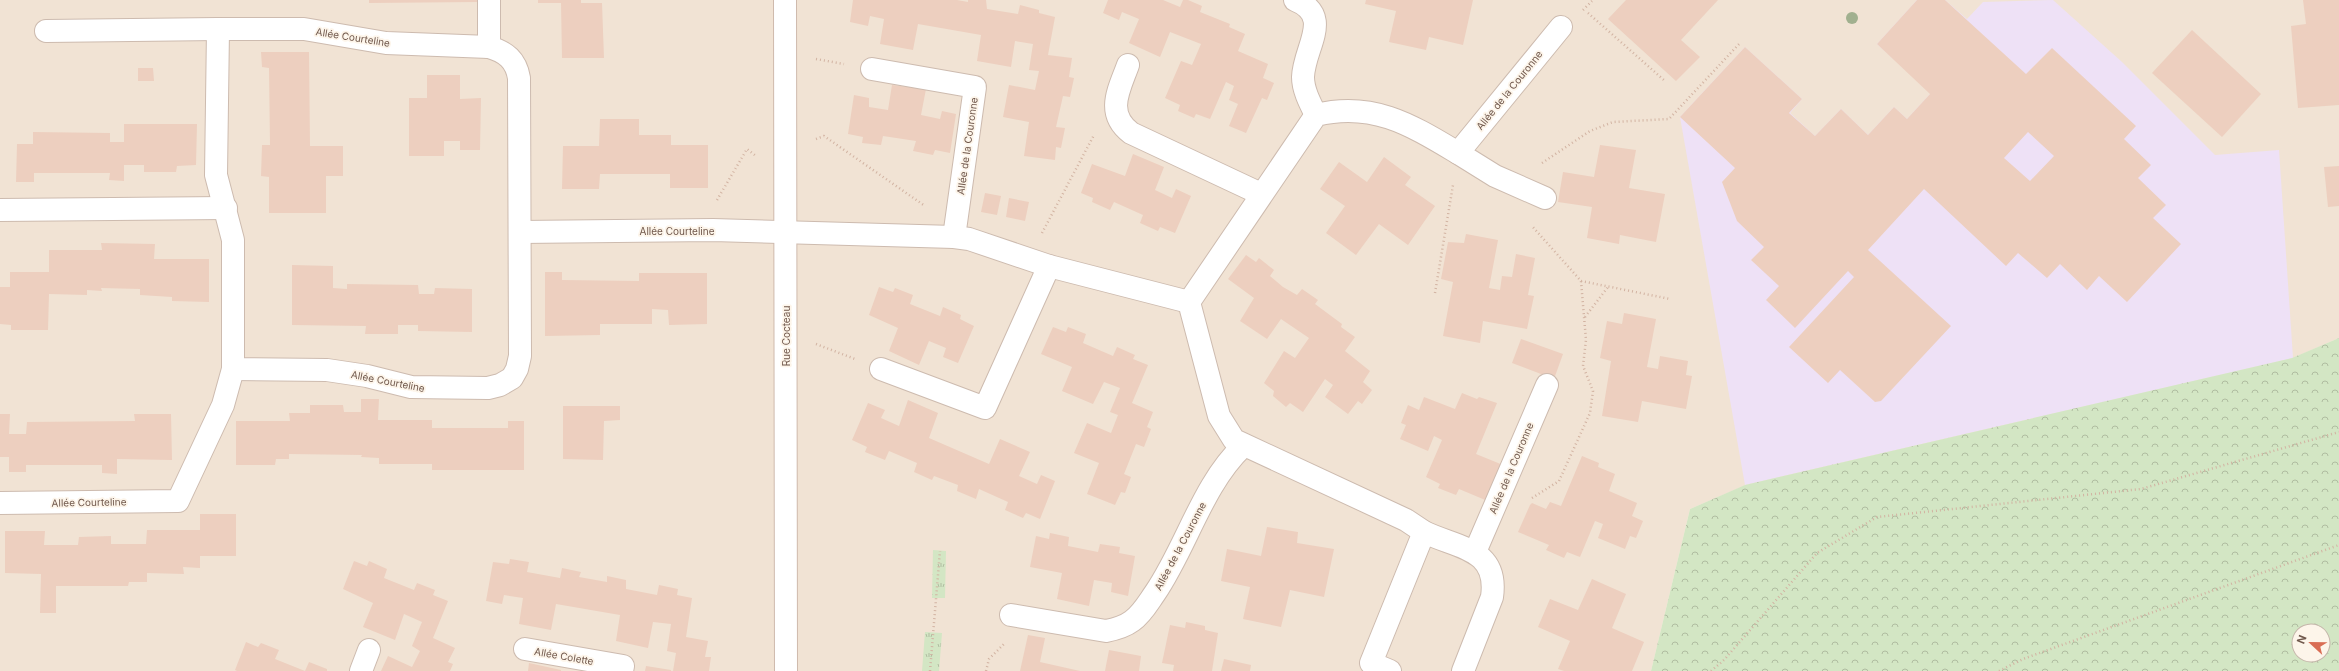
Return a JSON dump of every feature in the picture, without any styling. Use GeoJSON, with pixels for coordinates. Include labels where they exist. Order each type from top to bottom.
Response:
{"type":"FeatureCollection","features":[{"type":"Feature","properties":{"kind":"street"},"geometry":{"type":"LineString","coordinates":[[489,0],[489,47]]}},
{"type":"Feature","properties":{"kind":"street","name":"Rue Cocteau"},"geometry":{"type":"LineString","coordinates":[[785,0],[787,232],[786,671]]}},
{"type":"Feature","properties":{"kind":"street"},"geometry":{"type":"LineString","coordinates":[[1295,0],[1307,5],[1316,21],[1315,31],[1304,63],[1303,79],[1305,91],[1316,114]]}},
{"type":"Feature","properties":{"kind":"street","name":"Allée de la Couronne"},"geometry":{"type":"LineString","coordinates":[[1458,153],[1561,27]]}},
{"type":"Feature","properties":{"kind":"street","name":"Allée Courteline"},"geometry":{"type":"LineString","coordinates":[[0,503],[178,501],[223,404],[233,369],[233,240],[226,208],[216,175],[218,29]]}},
{"type":"Feature","properties":{"kind":"street","name":"Allée Courteline"},"geometry":{"type":"LineString","coordinates":[[46,31],[304,29],[386,43],[489,47],[504,51],[518,69],[520,356],[517,369],[512,378],[500,385],[488,388],[426,389],[327,370],[233,369]]}},
{"type":"Feature","properties":{"kind":"street"},"geometry":{"type":"LineString","coordinates":[[1128,65],[1116,99],[1115,108],[1118,119],[1123,127],[1131,133],[1261,194]]}},
{"type":"Feature","properties":{"kind":"street","name":"Allée de la Couronne"},"geometry":{"type":"LineString","coordinates":[[872,69],[975,87],[954,237]]}},
{"type":"Feature","properties":{"kind":"street"},"geometry":{"type":"LineString","coordinates":[[1463,671],[1492,597],[1493,585],[1486,565],[1475,552],[1424,532],[1406,520],[1243,446],[1234,440],[1219,416],[1189,302],[1316,114],[1351,110],[1386,115],[1404,121],[1512,184],[1545,198]]}},
{"type":"Feature","properties":{"kind":"street"},"geometry":{"type":"LineString","coordinates":[[0,210],[226,208]]}},
{"type":"Feature","properties":{"kind":"street","name":"Allée Courteline"},"geometry":{"type":"LineString","coordinates":[[520,232],[713,230],[787,232]]}},
{"type":"Feature","properties":{"kind":"street"},"geometry":{"type":"LineString","coordinates":[[787,232],[954,237],[982,244],[1049,266],[1189,302]]}},
{"type":"Feature","properties":{"kind":"street"},"geometry":{"type":"LineString","coordinates":[[881,369],[985,408],[1049,266]]}},
{"type":"Feature","properties":{"kind":"street","name":"Allée de la Couronne"},"geometry":{"type":"LineString","coordinates":[[1475,552],[1547,385]]}},
{"type":"Feature","properties":{"kind":"street","name":"Allée de la Couronne"},"geometry":{"type":"LineString","coordinates":[[1010,615],[1106,631],[1119,629],[1131,622],[1141,613],[1161,585],[1219,475],[1232,456],[1243,446]]}},
{"type":"Feature","properties":{"kind":"street"},"geometry":{"type":"LineString","coordinates":[[1390,671],[1371,663],[1424,532]]}},
{"type":"Feature","properties":{"kind":"street","name":"Allée Colette"},"geometry":{"type":"LineString","coordinates":[[524,649],[623,666],[622,671]]}},
{"type":"Feature","properties":{"kind":"street"},"geometry":{"type":"LineString","coordinates":[[360,671],[369,650]]}},
{"type":"Feature","properties":{"kind":"path"},"geometry":{"type":"LineString","coordinates":[[1584,10],[1666,81]]}},
{"type":"Feature","properties":{"kind":"path"},"geometry":{"type":"LineString","coordinates":[[1512,184],[1590,131],[1613,122],[1669,119],[1740,43]]}},
{"type":"Feature","properties":{"kind":"path"},"geometry":{"type":"LineString","coordinates":[[1028,260],[1095,133],[1118,119]]}},
{"type":"Feature","properties":{"kind":"path"},"geometry":{"type":"LineString","coordinates":[[816,139],[824,136],[928,208],[954,237]]}},
{"type":"Feature","properties":{"kind":"path"},"geometry":{"type":"LineString","coordinates":[[713,230],[715,203],[747,149],[786,183]]}},
{"type":"Feature","properties":{"kind":"path"},"geometry":{"type":"LineString","coordinates":[[1435,293],[1458,153]]}},
{"type":"Feature","properties":{"kind":"path"},"geometry":{"type":"LineString","coordinates":[[1581,281],[1670,299]]}},
{"type":"Feature","properties":{"kind":"path"},"geometry":{"type":"LineString","coordinates":[[1584,318],[1608,287]]}},
{"type":"Feature","properties":{"kind":"path"},"geometry":{"type":"LineString","coordinates":[[816,344],[881,369]]}},
{"type":"Feature","properties":{"kind":"path"},"geometry":{"type":"LineString","coordinates":[[1710,671],[1724,660],[1817,553],[1877,517],[2141,489],[2339,432]]}},
{"type":"Feature","properties":{"kind":"path"},"geometry":{"type":"LineString","coordinates":[[1999,671],[2023,659],[2339,545]]}},
{"type":"Feature","properties":{"kind":"path"},"geometry":{"type":"LineString","coordinates":[[930,671],[940,550]]}},
{"type":"Feature","properties":{"kind":"shaded area"},"geometry":{"type":"Polygon","coordinates":[[[0,0],[2339,0],[2339,338],[2293,358],[1746,485],[1690,509],[1651,671],[0,671],[0,0]]]}},
{"type":"Feature","properties":{"kind":"shaded area"},"geometry":{"type":"Polygon","coordinates":[[[1917,0],[1945,0],[1967,19],[1983,2],[2053,0],[2122,62],[2215,155],[2279,150],[2293,358],[1745,485],[1680,117],[1745,47],[1802,99],[1790,113],[1815,136],[1841,109],[1868,135],[1894,107],[1907,119],[1931,93],[1877,44],[1917,0]]]}},
{"type":"Feature","properties":{"kind":"green space"},"geometry":{"type":"Polygon","coordinates":[[[2339,338],[2339,671],[1651,671],[1690,509],[1745,485],[2292,358],[2339,338]]]}},
{"type":"Feature","properties":{"kind":"green space"},"geometry":{"type":"Polygon","coordinates":[[[933,550],[946,551],[945,598],[932,598],[933,550]]]}},
{"type":"Feature","properties":{"kind":"green space"},"geometry":{"type":"Polygon","coordinates":[[[925,632],[942,633],[939,671],[922,671],[925,632]]]}},
{"type":"Feature","properties":{"kind":"building"},"geometry":{"type":"Polygon","coordinates":[[[369,0],[478,0],[478,2],[369,3],[369,0]]]}},
{"type":"Feature","properties":{"kind":"building"},"geometry":{"type":"Polygon","coordinates":[[[538,0],[581,0],[581,3],[602,3],[604,58],[562,58],[561,3],[538,3],[538,0]]]}},
{"type":"Feature","properties":{"kind":"building"},"geometry":{"type":"Polygon","coordinates":[[[853,0],[957,0],[968,2],[968,0],[986,0],[987,9],[1018,14],[1020,5],[1039,10],[1039,13],[1055,17],[1048,55],[1072,58],[1069,77],[1074,78],[1070,97],[1063,96],[1056,127],[1065,128],[1061,148],[1056,147],[1055,160],[1024,156],[1029,122],[1003,117],[1009,85],[1035,90],[1039,71],[1029,70],[1033,44],[1015,41],[1011,67],[977,61],[981,35],[918,24],[913,50],[880,44],[884,19],[870,16],[868,26],[850,22],[853,0]]]}},
{"type":"Feature","properties":{"kind":"building"},"geometry":{"type":"Polygon","coordinates":[[[1108,0],[1163,0],[1180,7],[1183,0],[1188,0],[1202,6],[1200,12],[1230,24],[1229,27],[1245,34],[1238,51],[1268,64],[1263,78],[1274,83],[1267,100],[1262,98],[1246,133],[1229,126],[1238,104],[1229,100],[1234,86],[1226,82],[1210,119],[1196,114],[1194,118],[1178,111],[1180,105],[1165,98],[1181,61],[1192,65],[1201,44],[1170,32],[1160,57],[1129,43],[1139,19],[1122,12],[1119,20],[1103,13],[1108,0]]]}},
{"type":"Feature","properties":{"kind":"building"},"geometry":{"type":"Polygon","coordinates":[[[1366,0],[1473,0],[1463,45],[1429,37],[1426,50],[1389,42],[1396,11],[1365,4],[1366,0]]]}},
{"type":"Feature","properties":{"kind":"building"},"geometry":{"type":"Polygon","coordinates":[[[1626,0],[1718,0],[1681,40],[1700,57],[1676,81],[1608,19],[1626,0]]]}},
{"type":"Feature","properties":{"kind":"building"},"geometry":{"type":"Polygon","coordinates":[[[1917,0],[1945,0],[2026,74],[2052,48],[2136,126],[2124,139],[2151,165],[2138,178],[2166,205],[2153,218],[2181,244],[2127,302],[2099,276],[2087,290],[2060,264],[2047,278],[2018,253],[2006,266],[1924,189],[1868,250],[1951,326],[1881,401],[1875,402],[1840,370],[1828,383],[1789,347],[1854,277],[1848,271],[1795,328],[1766,300],[1779,286],[1751,260],[1764,247],[1737,221],[1722,182],[1735,168],[1680,117],[1745,47],[1802,99],[1789,113],[1815,136],[1841,109],[1868,135],[1894,107],[1907,119],[1930,94],[1877,44],[1917,0]],[[2028,132],[2004,158],[2030,181],[2054,156],[2028,132]]]}},
{"type":"Feature","properties":{"kind":"building"},"geometry":{"type":"Polygon","coordinates":[[[2303,0],[2339,0],[2339,105],[2298,108],[2291,26],[2306,24],[2303,0]]]}},
{"type":"Feature","properties":{"kind":"building"},"geometry":{"type":"Polygon","coordinates":[[[2192,30],[2261,94],[2222,137],[2152,73],[2192,30]]]}},
{"type":"Feature","properties":{"kind":"building"},"geometry":{"type":"Polygon","coordinates":[[[261,52],[309,52],[310,146],[343,146],[343,176],[326,176],[326,213],[269,213],[269,177],[261,176],[262,145],[270,145],[269,68],[262,67],[261,52]]]}},
{"type":"Feature","properties":{"kind":"building"},"geometry":{"type":"Polygon","coordinates":[[[138,68],[153,68],[154,81],[138,81],[138,68]]]}},
{"type":"Feature","properties":{"kind":"building"},"geometry":{"type":"Polygon","coordinates":[[[427,75],[460,75],[460,99],[481,98],[480,150],[460,150],[460,141],[444,141],[444,156],[409,156],[409,98],[427,98],[427,75]]]}},
{"type":"Feature","properties":{"kind":"building"},"geometry":{"type":"Polygon","coordinates":[[[892,85],[926,89],[921,115],[940,119],[942,111],[956,114],[950,153],[935,150],[933,155],[913,151],[916,141],[883,136],[881,145],[862,143],[863,137],[848,134],[854,95],[869,98],[869,107],[888,110],[892,85]]]}},
{"type":"Feature","properties":{"kind":"building"},"geometry":{"type":"Polygon","coordinates":[[[600,119],[639,119],[639,135],[671,135],[671,145],[708,145],[708,188],[670,188],[670,174],[600,174],[599,189],[562,189],[563,146],[599,146],[600,119]]]}},
{"type":"Feature","properties":{"kind":"building"},"geometry":{"type":"Polygon","coordinates":[[[124,124],[197,124],[196,165],[177,166],[176,172],[144,172],[144,165],[124,165],[124,181],[109,180],[110,173],[34,173],[34,182],[16,182],[17,144],[33,144],[33,132],[110,133],[110,142],[124,142],[124,124]]]}},
{"type":"Feature","properties":{"kind":"building"},"geometry":{"type":"Polygon","coordinates":[[[1600,145],[1636,150],[1629,188],[1665,194],[1656,242],[1620,235],[1619,244],[1587,238],[1592,207],[1558,202],[1563,172],[1594,177],[1600,145]]]}},
{"type":"Feature","properties":{"kind":"building"},"geometry":{"type":"Polygon","coordinates":[[[1133,154],[1164,167],[1155,190],[1172,198],[1176,189],[1191,196],[1175,233],[1160,227],[1158,231],[1140,223],[1143,215],[1114,202],[1110,210],[1092,202],[1093,198],[1081,193],[1092,164],[1125,176],[1133,154]]]}},
{"type":"Feature","properties":{"kind":"building"},"geometry":{"type":"Polygon","coordinates":[[[1384,157],[1411,177],[1405,185],[1435,206],[1408,245],[1379,224],[1356,255],[1326,233],[1345,206],[1320,189],[1339,162],[1367,182],[1384,157]]]}},
{"type":"Feature","properties":{"kind":"building"},"geometry":{"type":"Polygon","coordinates":[[[2339,166],[2339,206],[2328,207],[2324,167],[2339,166]]]}},
{"type":"Feature","properties":{"kind":"building"},"geometry":{"type":"Polygon","coordinates":[[[985,193],[1001,196],[997,215],[981,212],[985,193]]]}},
{"type":"Feature","properties":{"kind":"building"},"geometry":{"type":"Polygon","coordinates":[[[1009,198],[1029,202],[1025,221],[1006,217],[1009,198]]]}},
{"type":"Feature","properties":{"kind":"building"},"geometry":{"type":"Polygon","coordinates":[[[1466,234],[1498,240],[1489,288],[1500,290],[1502,276],[1512,277],[1516,254],[1535,258],[1528,295],[1534,296],[1527,329],[1483,321],[1480,343],[1443,336],[1453,282],[1441,279],[1448,242],[1464,243],[1466,234]]]}},
{"type":"Feature","properties":{"kind":"building"},"geometry":{"type":"Polygon","coordinates":[[[101,243],[155,244],[154,259],[209,259],[209,302],[172,301],[172,297],[140,295],[140,289],[101,288],[102,291],[87,290],[87,295],[49,294],[48,330],[11,330],[11,325],[0,324],[0,287],[10,287],[10,272],[49,272],[49,250],[102,250],[101,243]]]}},
{"type":"Feature","properties":{"kind":"building"},"geometry":{"type":"Polygon","coordinates":[[[1246,255],[1256,262],[1259,258],[1274,270],[1270,276],[1283,287],[1297,295],[1302,289],[1318,300],[1315,304],[1342,324],[1341,327],[1355,337],[1345,351],[1370,371],[1363,382],[1372,390],[1362,404],[1358,401],[1348,414],[1325,397],[1333,385],[1325,379],[1303,412],[1290,403],[1286,407],[1273,396],[1274,391],[1264,383],[1284,351],[1295,358],[1309,338],[1281,319],[1267,339],[1240,321],[1254,298],[1228,279],[1246,255]]]}},
{"type":"Feature","properties":{"kind":"building"},"geometry":{"type":"Polygon","coordinates":[[[292,265],[333,266],[333,288],[347,289],[347,284],[418,285],[419,294],[434,294],[435,288],[472,289],[472,332],[418,331],[418,325],[398,325],[398,334],[365,334],[366,326],[292,325],[292,265]]]}},
{"type":"Feature","properties":{"kind":"building"},"geometry":{"type":"Polygon","coordinates":[[[545,272],[562,272],[562,280],[639,281],[639,273],[707,273],[707,324],[669,325],[668,310],[652,309],[652,324],[600,324],[600,335],[545,336],[545,272]]]}},
{"type":"Feature","properties":{"kind":"building"},"geometry":{"type":"Polygon","coordinates":[[[879,287],[893,292],[895,288],[913,295],[910,304],[940,316],[943,307],[961,315],[960,319],[974,326],[958,363],[943,357],[946,348],[929,341],[919,365],[889,351],[898,328],[869,315],[879,287]]]}},
{"type":"Feature","properties":{"kind":"building"},"geometry":{"type":"Polygon","coordinates":[[[1624,313],[1656,319],[1647,367],[1658,369],[1660,356],[1688,361],[1686,375],[1692,376],[1686,409],[1642,401],[1638,422],[1602,416],[1611,361],[1600,358],[1607,321],[1622,324],[1624,313]]]}},
{"type":"Feature","properties":{"kind":"building"},"geometry":{"type":"Polygon","coordinates":[[[1053,327],[1066,332],[1068,327],[1086,334],[1083,343],[1113,356],[1117,347],[1135,355],[1133,359],[1148,365],[1132,403],[1153,412],[1147,427],[1151,429],[1144,447],[1136,444],[1124,474],[1131,477],[1125,493],[1121,492],[1115,505],[1087,494],[1099,463],[1074,453],[1087,423],[1111,433],[1118,415],[1110,412],[1120,388],[1104,382],[1093,404],[1062,391],[1072,367],[1041,354],[1053,327]]]}},
{"type":"Feature","properties":{"kind":"building"},"geometry":{"type":"Polygon","coordinates":[[[1521,339],[1563,354],[1554,379],[1512,363],[1521,339]]]}},
{"type":"Feature","properties":{"kind":"building"},"geometry":{"type":"Polygon","coordinates":[[[1462,393],[1477,399],[1479,397],[1497,403],[1476,454],[1503,465],[1490,502],[1459,489],[1456,495],[1438,488],[1440,484],[1426,477],[1442,440],[1434,436],[1428,451],[1400,439],[1406,425],[1401,423],[1408,405],[1419,410],[1424,397],[1455,409],[1462,393]]]}},
{"type":"Feature","properties":{"kind":"building"},"geometry":{"type":"Polygon","coordinates":[[[361,399],[379,399],[378,420],[432,420],[432,428],[508,428],[508,421],[524,421],[524,470],[432,470],[432,464],[379,464],[379,458],[361,457],[362,455],[289,454],[289,459],[276,459],[275,465],[236,465],[236,421],[290,421],[289,413],[310,413],[310,405],[343,405],[344,412],[361,412],[361,399]]]}},
{"type":"Feature","properties":{"kind":"building"},"geometry":{"type":"Polygon","coordinates":[[[908,400],[938,413],[929,438],[989,464],[1000,439],[1030,452],[1019,476],[1037,484],[1041,475],[1055,481],[1040,519],[1026,513],[1023,518],[1005,510],[1008,502],[979,489],[976,499],[957,491],[958,485],[934,476],[932,480],[914,472],[917,463],[889,451],[885,460],[865,452],[867,447],[852,440],[868,403],[885,410],[881,418],[899,426],[908,400]]]}},
{"type":"Feature","properties":{"kind":"building"},"geometry":{"type":"Polygon","coordinates":[[[563,406],[620,406],[620,420],[604,421],[603,460],[563,459],[563,406]]]}},
{"type":"Feature","properties":{"kind":"building"},"geometry":{"type":"Polygon","coordinates":[[[0,414],[10,414],[9,434],[26,434],[27,422],[135,421],[134,414],[171,414],[172,460],[117,459],[117,474],[102,473],[102,465],[26,465],[26,472],[9,472],[9,457],[0,457],[0,414]]]}},
{"type":"Feature","properties":{"kind":"building"},"geometry":{"type":"Polygon","coordinates":[[[1582,456],[1599,463],[1598,467],[1615,474],[1609,491],[1637,503],[1632,516],[1643,521],[1636,538],[1630,536],[1625,549],[1598,538],[1603,524],[1595,521],[1580,557],[1567,552],[1564,558],[1546,550],[1549,545],[1518,532],[1532,503],[1546,509],[1550,502],[1561,506],[1582,456]]]}},
{"type":"Feature","properties":{"kind":"building"},"geometry":{"type":"Polygon","coordinates":[[[200,514],[236,514],[236,556],[200,556],[200,568],[183,567],[184,574],[147,573],[147,582],[129,582],[128,586],[56,586],[56,613],[40,613],[41,574],[5,573],[5,531],[45,531],[44,545],[78,545],[79,537],[111,536],[111,544],[146,544],[147,530],[200,530],[200,514]]]}},
{"type":"Feature","properties":{"kind":"building"},"geometry":{"type":"Polygon","coordinates":[[[1267,527],[1298,532],[1297,543],[1334,549],[1324,597],[1290,590],[1281,627],[1243,619],[1250,587],[1221,581],[1227,549],[1261,556],[1267,527]]]}},
{"type":"Feature","properties":{"kind":"building"},"geometry":{"type":"Polygon","coordinates":[[[1050,533],[1069,537],[1068,546],[1098,552],[1100,544],[1120,547],[1119,553],[1135,556],[1128,596],[1111,592],[1112,583],[1094,580],[1089,606],[1057,599],[1062,573],[1030,567],[1036,536],[1049,539],[1050,533]]]}},
{"type":"Feature","properties":{"kind":"building"},"geometry":{"type":"Polygon","coordinates":[[[510,559],[529,562],[527,572],[560,578],[562,568],[581,572],[579,577],[607,582],[607,576],[626,580],[626,589],[657,595],[659,585],[678,589],[677,595],[692,598],[686,637],[708,641],[705,657],[711,657],[709,671],[673,671],[676,653],[667,651],[671,624],[653,622],[648,648],[616,641],[620,615],[556,604],[551,630],[519,624],[523,598],[504,595],[502,604],[486,601],[493,562],[509,564],[510,559]]]}},
{"type":"Feature","properties":{"kind":"building"},"geometry":{"type":"Polygon","coordinates":[[[354,561],[367,566],[369,561],[387,569],[384,578],[414,590],[417,583],[435,590],[433,595],[448,601],[433,638],[455,648],[448,662],[453,664],[450,671],[381,671],[388,656],[412,667],[420,651],[412,646],[422,622],[404,614],[395,640],[363,627],[373,603],[343,589],[354,561]]]}},
{"type":"Feature","properties":{"kind":"building"},"geometry":{"type":"Polygon","coordinates":[[[1592,579],[1626,594],[1612,628],[1644,642],[1632,671],[1564,671],[1558,669],[1570,641],[1538,627],[1550,599],[1578,610],[1592,579]]]}},
{"type":"Feature","properties":{"kind":"building"},"geometry":{"type":"Polygon","coordinates":[[[1186,622],[1205,626],[1205,630],[1218,633],[1212,671],[1173,671],[1174,665],[1162,663],[1170,625],[1185,628],[1186,622]]]}},
{"type":"Feature","properties":{"kind":"building"},"geometry":{"type":"Polygon","coordinates":[[[1028,635],[1045,638],[1040,662],[1080,671],[1020,671],[1028,635]]]}},
{"type":"Feature","properties":{"kind":"building"},"geometry":{"type":"Polygon","coordinates":[[[246,642],[258,647],[261,643],[279,650],[275,659],[305,671],[237,671],[235,670],[246,642]]]}},
{"type":"Feature","properties":{"kind":"building"},"geometry":{"type":"Polygon","coordinates":[[[1109,650],[1141,656],[1139,671],[1105,671],[1109,650]]]}},
{"type":"Feature","properties":{"kind":"building"},"geometry":{"type":"Polygon","coordinates":[[[1224,659],[1251,665],[1250,671],[1221,671],[1224,659]]]}},
{"type":"Feature","properties":{"kind":"building"},"geometry":{"type":"Polygon","coordinates":[[[309,662],[327,669],[327,671],[305,671],[309,662]]]}},
{"type":"Feature","properties":{"kind":"building"},"geometry":{"type":"Polygon","coordinates":[[[529,663],[561,670],[561,671],[528,671],[529,663]]]}},
{"type":"Feature","properties":{"kind":"building"},"geometry":{"type":"Polygon","coordinates":[[[646,666],[671,670],[671,671],[645,671],[646,666]]]}}]}
